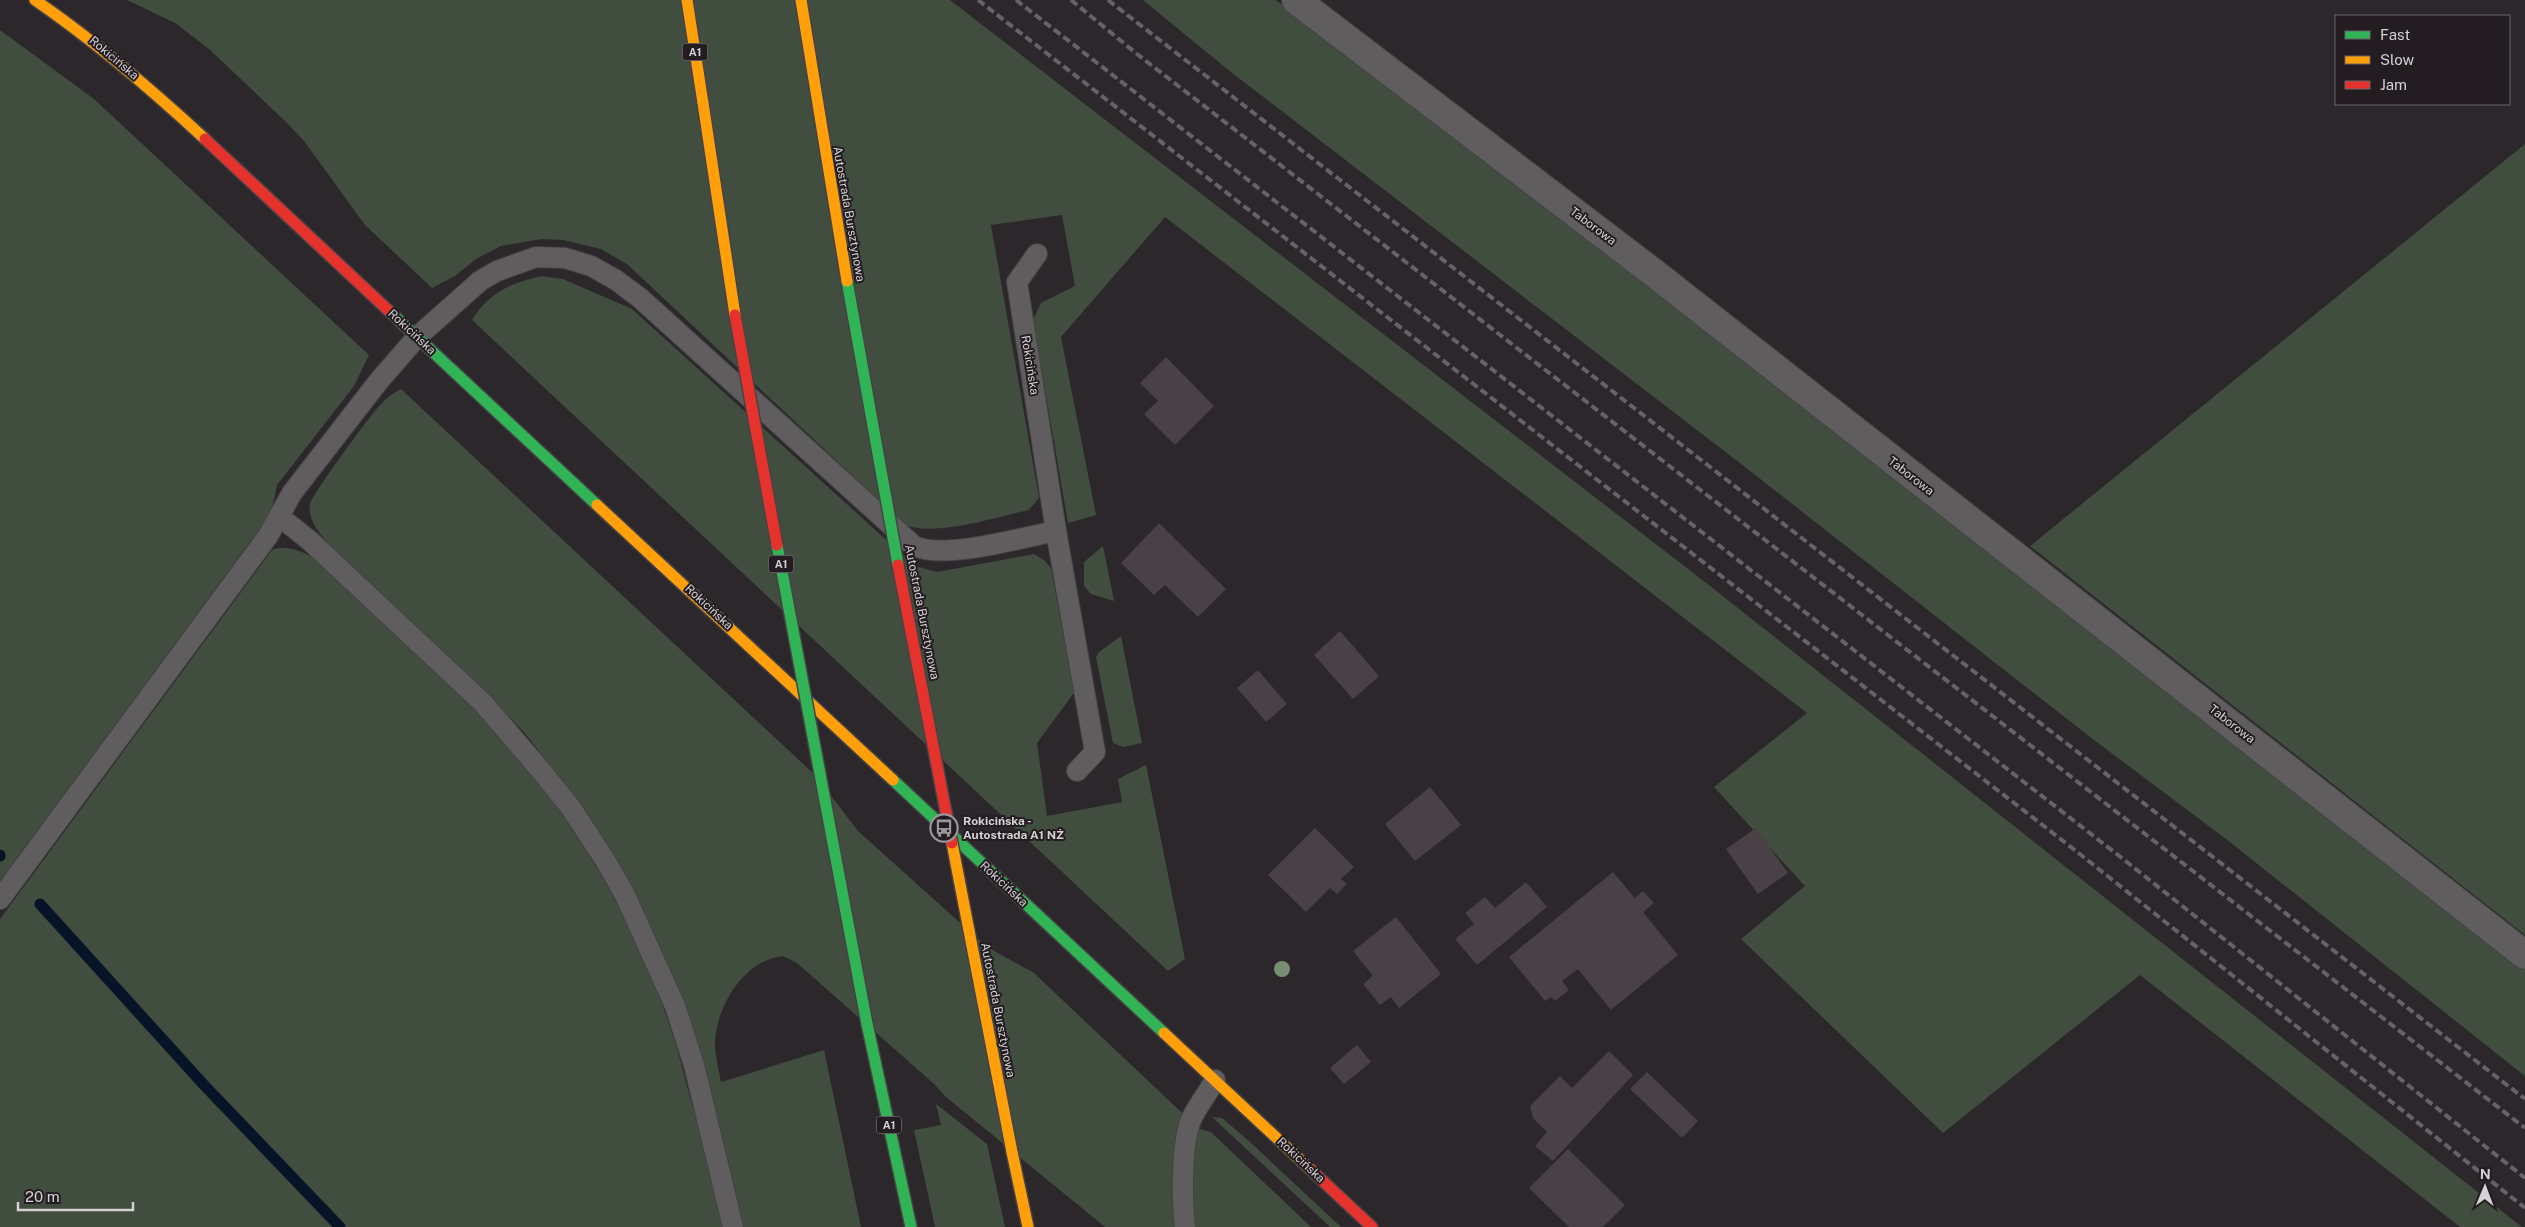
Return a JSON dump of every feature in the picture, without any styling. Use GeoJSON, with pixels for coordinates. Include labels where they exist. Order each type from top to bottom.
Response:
{"type":"FeatureCollection","features":[{"type":"Feature","properties":{"kind":"main road","name":"Rokicińska"},"geometry":{"type":"LineString","coordinates":[[35,0],[82,32],[159,96],[1372,1227]]}},
{"type":"Feature","properties":{"kind":"main road","name":"A1"},"geometry":{"type":"LineString","coordinates":[[687,0],[735,318],[867,1024],[911,1227]]}},
{"type":"Feature","properties":{"kind":"main road","name":"Autostrada Bursztynowa"},"geometry":{"type":"LineString","coordinates":[[801,0],[823,146],[909,621],[1028,1227]]}},
{"type":"Feature","properties":{"kind":"street","name":"Taborowa"},"geometry":{"type":"LineString","coordinates":[[1296,0],[1650,270],[2525,955]]}},
{"type":"Feature","properties":{"kind":"lane","name":"Rokicińska"},"geometry":{"type":"LineString","coordinates":[[1037,254],[1017,282],[1056,531],[1095,752],[1077,771]]}},
{"type":"Feature","properties":{"kind":"lane"},"geometry":{"type":"LineString","coordinates":[[0,899],[280,517],[292,494],[340,431],[417,337],[480,281],[497,271],[536,257],[565,258],[591,266],[616,280],[640,298],[914,546],[926,552],[955,550],[1056,531]]}},
{"type":"Feature","properties":{"kind":"lane"},"geometry":{"type":"LineString","coordinates":[[280,517],[309,540],[483,703],[543,773],[590,837],[625,895],[674,1006],[694,1065],[733,1227]]}},
{"type":"Feature","properties":{"kind":"lane"},"geometry":{"type":"LineString","coordinates":[[1185,1227],[1183,1181],[1189,1129],[1192,1120],[1215,1080]]}},
{"type":"Feature","properties":{"kind":"green space"},"geometry":{"type":"Polygon","coordinates":[[[127,0],[950,0],[1705,582],[2522,1227],[2460,1227],[2140,975],[1943,1133],[1741,939],[1805,886],[1714,787],[1807,713],[1165,217],[1061,337],[1096,515],[1068,523],[1033,320],[1041,303],[1075,286],[1062,215],[991,225],[1039,498],[1029,510],[966,525],[933,529],[918,528],[905,525],[627,264],[601,249],[563,240],[542,239],[501,246],[476,259],[455,276],[432,288],[365,225],[304,141],[209,49],[175,23],[127,0]]]}},
{"type":"Feature","properties":{"kind":"green space"},"geometry":{"type":"Polygon","coordinates":[[[1143,0],[1276,0],[1337,49],[1551,207],[2525,970],[2525,1076],[2226,839],[2090,737],[1745,467],[1227,69],[1143,0]]]}},
{"type":"Feature","properties":{"kind":"green space"},"geometry":{"type":"Polygon","coordinates":[[[0,30],[94,99],[369,355],[354,386],[277,485],[272,509],[264,523],[0,881],[0,30]]]}},
{"type":"Feature","properties":{"kind":"green space"},"geometry":{"type":"Polygon","coordinates":[[[2525,144],[2525,935],[2030,546],[2525,144]]]}},
{"type":"Feature","properties":{"kind":"green space"},"geometry":{"type":"Polygon","coordinates":[[[542,276],[563,279],[632,309],[915,566],[937,572],[1034,554],[1045,561],[1051,568],[1074,693],[1037,743],[1047,816],[1122,802],[1118,779],[1146,765],[1185,959],[1168,971],[472,320],[486,302],[502,290],[520,282],[542,276]]]}},
{"type":"Feature","properties":{"kind":"green space"},"geometry":{"type":"Polygon","coordinates":[[[401,389],[815,775],[858,831],[987,947],[1034,973],[1179,1110],[1200,1129],[1211,1132],[1311,1227],[1105,1227],[946,1097],[933,1083],[797,963],[783,956],[770,959],[748,973],[730,994],[724,1006],[715,1038],[716,1057],[721,1082],[824,1050],[861,1227],[0,1227],[0,919],[272,550],[277,548],[294,549],[315,559],[470,703],[529,769],[563,815],[623,914],[651,974],[668,1021],[699,1127],[716,1123],[611,853],[585,810],[524,732],[464,671],[334,550],[321,535],[311,517],[310,504],[320,486],[376,409],[386,399],[401,389]]]}},
{"type":"Feature","properties":{"kind":"green space"},"geometry":{"type":"Polygon","coordinates":[[[1103,546],[1114,601],[1091,594],[1084,586],[1084,562],[1103,546]]]}},
{"type":"Feature","properties":{"kind":"green space"},"geometry":{"type":"Polygon","coordinates":[[[1121,636],[1142,743],[1123,747],[1113,743],[1096,657],[1099,652],[1121,636]]]}},
{"type":"Feature","properties":{"kind":"green space"},"geometry":{"type":"Polygon","coordinates":[[[936,1104],[987,1144],[1005,1227],[935,1227],[914,1130],[941,1125],[936,1104]]]}},
{"type":"Feature","properties":{"kind":"green space"},"geometry":{"type":"Polygon","coordinates":[[[1212,1117],[1222,1118],[1249,1141],[1341,1227],[1330,1227],[1212,1117]]]}},
{"type":"Feature","properties":{"kind":"building"},"geometry":{"type":"Polygon","coordinates":[[[1166,357],[1214,406],[1175,445],[1144,414],[1158,401],[1140,383],[1166,357]]]}},
{"type":"Feature","properties":{"kind":"building"},"geometry":{"type":"Polygon","coordinates":[[[1159,523],[1226,589],[1198,617],[1165,585],[1154,595],[1121,563],[1159,523]]]}},
{"type":"Feature","properties":{"kind":"building"},"geometry":{"type":"Polygon","coordinates":[[[1340,631],[1379,676],[1353,699],[1314,655],[1340,631]]]}},
{"type":"Feature","properties":{"kind":"building"},"geometry":{"type":"Polygon","coordinates":[[[1258,670],[1287,704],[1266,722],[1237,688],[1258,670]]]}},
{"type":"Feature","properties":{"kind":"building"},"geometry":{"type":"Polygon","coordinates":[[[1430,787],[1461,825],[1415,861],[1385,824],[1430,787]]]}},
{"type":"Feature","properties":{"kind":"building"},"geometry":{"type":"Polygon","coordinates":[[[1315,828],[1354,867],[1341,879],[1347,884],[1337,894],[1330,888],[1306,912],[1268,875],[1315,828]]]}},
{"type":"Feature","properties":{"kind":"building"},"geometry":{"type":"Polygon","coordinates":[[[1756,828],[1788,873],[1758,894],[1726,849],[1756,828]]]}},
{"type":"Feature","properties":{"kind":"building"},"geometry":{"type":"Polygon","coordinates":[[[1613,872],[1635,898],[1643,891],[1654,903],[1643,912],[1678,955],[1611,1010],[1578,969],[1562,981],[1569,990],[1555,1001],[1551,997],[1545,1001],[1509,957],[1613,872]]]}},
{"type":"Feature","properties":{"kind":"building"},"geometry":{"type":"Polygon","coordinates":[[[1526,882],[1547,907],[1477,965],[1455,939],[1474,924],[1465,913],[1485,897],[1495,908],[1526,882]]]}},
{"type":"Feature","properties":{"kind":"building"},"geometry":{"type":"Polygon","coordinates":[[[1396,917],[1441,974],[1399,1008],[1391,997],[1380,1005],[1363,984],[1373,976],[1353,951],[1396,917]]]}},
{"type":"Feature","properties":{"kind":"building"},"geometry":{"type":"Polygon","coordinates":[[[1357,1045],[1371,1062],[1344,1084],[1330,1068],[1357,1045]]]}},
{"type":"Feature","properties":{"kind":"building"},"geometry":{"type":"Polygon","coordinates":[[[1609,1051],[1633,1075],[1553,1161],[1535,1146],[1547,1132],[1533,1118],[1530,1106],[1560,1076],[1572,1088],[1609,1051]]]}},
{"type":"Feature","properties":{"kind":"building"},"geometry":{"type":"Polygon","coordinates":[[[1647,1072],[1698,1121],[1682,1138],[1630,1089],[1647,1072]]]}},
{"type":"Feature","properties":{"kind":"building"},"geometry":{"type":"Polygon","coordinates":[[[1568,1149],[1625,1205],[1603,1227],[1569,1227],[1529,1188],[1568,1149]]]}},
{"type":"Feature","properties":{"kind":"waterway"},"geometry":{"type":"LineString","coordinates":[[40,904],[204,1085],[340,1227]]}},
{"type":"Feature","properties":{"kind":"railway"},"geometry":{"type":"LineString","coordinates":[[978,0],[2076,851],[2525,1208]]}},
{"type":"Feature","properties":{"kind":"railway"},"geometry":{"type":"LineString","coordinates":[[1016,0],[2118,855],[2525,1178]]}},
{"type":"Feature","properties":{"kind":"railway"},"geometry":{"type":"LineString","coordinates":[[1071,0],[1137,54],[2525,1128]]}},
{"type":"Feature","properties":{"kind":"railway"},"geometry":{"type":"LineString","coordinates":[[1108,0],[2525,1099]]}},
{"type":"Feature","properties":{"kind":"traffic: fast"},"geometry":{"type":"LineString","coordinates":[[847,281],[898,565]]}},
{"type":"Feature","properties":{"kind":"traffic: fast"},"geometry":{"type":"LineString","coordinates":[[389,311],[597,505]]}},
{"type":"Feature","properties":{"kind":"traffic: fast"},"geometry":{"type":"LineString","coordinates":[[777,545],[867,1024]]}},
{"type":"Feature","properties":{"kind":"traffic: fast"},"geometry":{"type":"LineString","coordinates":[[893,780],[1164,1033]]}},
{"type":"Feature","properties":{"kind":"traffic: fast"},"geometry":{"type":"LineString","coordinates":[[867,1024],[911,1227]]}},
{"type":"Feature","properties":{"kind":"traffic: slow"},"geometry":{"type":"LineString","coordinates":[[35,0],[123,66],[205,139]]}},
{"type":"Feature","properties":{"kind":"traffic: slow"},"geometry":{"type":"LineString","coordinates":[[687,0],[703,103]]}},
{"type":"Feature","properties":{"kind":"traffic: slow"},"geometry":{"type":"LineString","coordinates":[[801,0],[847,281]]}},
{"type":"Feature","properties":{"kind":"traffic: slow"},"geometry":{"type":"LineString","coordinates":[[703,103],[735,315]]}},
{"type":"Feature","properties":{"kind":"traffic: slow"},"geometry":{"type":"LineString","coordinates":[[597,505],[893,780]]}},
{"type":"Feature","properties":{"kind":"traffic: slow"},"geometry":{"type":"LineString","coordinates":[[952,843],[1012,1152]]}},
{"type":"Feature","properties":{"kind":"traffic: slow"},"geometry":{"type":"LineString","coordinates":[[1164,1033],[1311,1170]]}},
{"type":"Feature","properties":{"kind":"traffic: slow"},"geometry":{"type":"LineString","coordinates":[[1012,1152],[1028,1227]]}},
{"type":"Feature","properties":{"kind":"traffic: jam"},"geometry":{"type":"LineString","coordinates":[[205,139],[389,311]]}},
{"type":"Feature","properties":{"kind":"traffic: jam"},"geometry":{"type":"LineString","coordinates":[[735,315],[777,545]]}},
{"type":"Feature","properties":{"kind":"traffic: jam"},"geometry":{"type":"LineString","coordinates":[[898,565],[952,843]]}},
{"type":"Feature","properties":{"kind":"traffic: jam"},"geometry":{"type":"LineString","coordinates":[[1311,1170],[1372,1227]]}},
{"type":"Feature","properties":{"kind":"place","name":"Rokicińska - Autostrada A1 NŻ"},"geometry":{"type":"Point","coordinates":[944,828]}}]}
